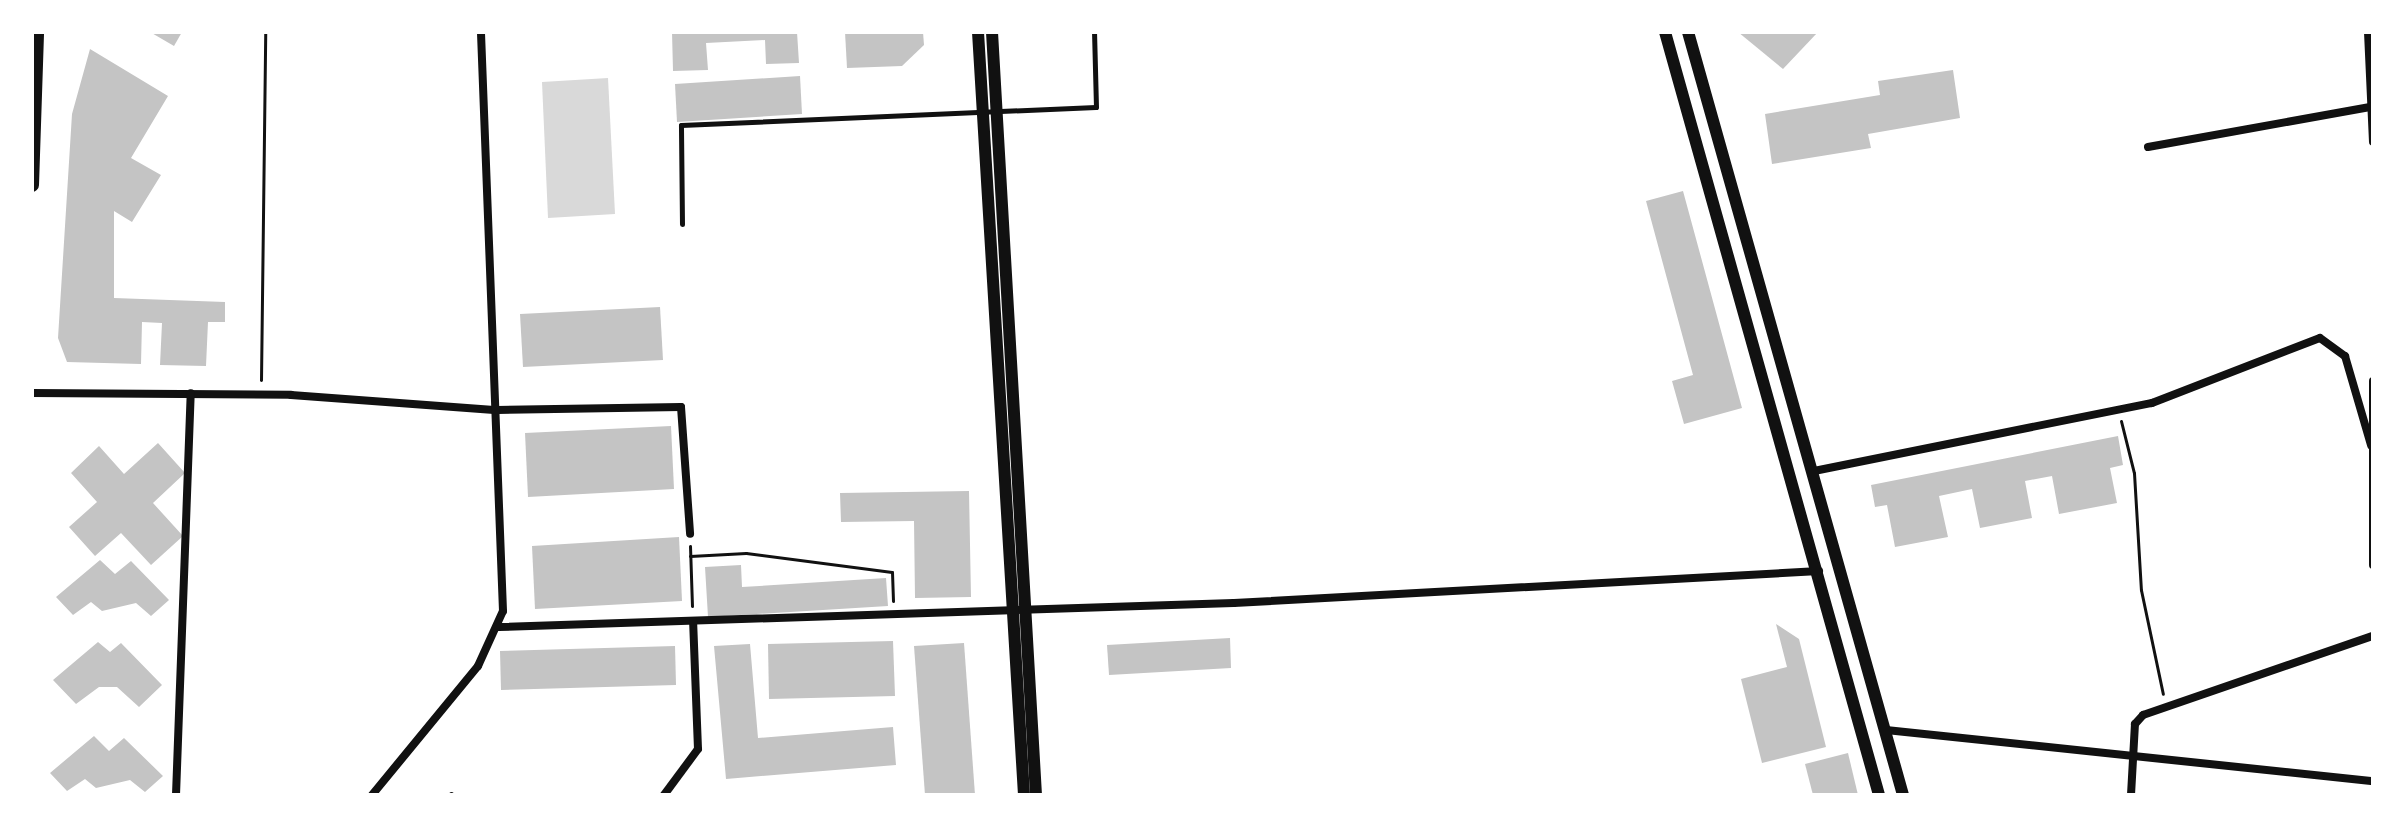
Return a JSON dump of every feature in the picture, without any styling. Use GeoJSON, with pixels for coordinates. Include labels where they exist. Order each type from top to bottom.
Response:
{"type":"FeatureCollection","features":[{"type":"Feature","properties":{"kind":"main road"},"geometry":{"type":"LineString","coordinates":[[32,185],[37,32]]}},
{"type":"Feature","properties":{"kind":"street"},"geometry":{"type":"LineString","coordinates":[[372,795],[478,666],[499,627],[505,572],[481,32]]}},
{"type":"Feature","properties":{"kind":"street"},"geometry":{"type":"LineString","coordinates":[[978,32],[1024,795]]}},
{"type":"Feature","properties":{"kind":"street"},"geometry":{"type":"LineString","coordinates":[[992,32],[1029,609],[1036,795]]}},
{"type":"Feature","properties":{"kind":"street"},"geometry":{"type":"LineString","coordinates":[[1665,32],[1819,571],[1879,795]]}},
{"type":"Feature","properties":{"kind":"street"},"geometry":{"type":"LineString","coordinates":[[1688,32],[1903,795]]}},
{"type":"Feature","properties":{"kind":"street"},"geometry":{"type":"LineString","coordinates":[[2368,32],[2373,142]]}},
{"type":"Feature","properties":{"kind":"street"},"geometry":{"type":"LineString","coordinates":[[2148,147],[2371,107]]}},
{"type":"Feature","properties":{"kind":"street"},"geometry":{"type":"LineString","coordinates":[[1814,471],[2118,410],[2320,338],[2345,356],[2371,445]]}},
{"type":"Feature","properties":{"kind":"street"},"geometry":{"type":"LineString","coordinates":[[2373,381],[2373,565]]}},
{"type":"Feature","properties":{"kind":"street"},"geometry":{"type":"LineString","coordinates":[[32,393],[261,394],[497,410],[681,407],[690,534]]}},
{"type":"Feature","properties":{"kind":"street"},"geometry":{"type":"LineString","coordinates":[[176,795],[191,393]]}},
{"type":"Feature","properties":{"kind":"street"},"geometry":{"type":"LineString","coordinates":[[499,627],[1029,609],[1841,570]]}},
{"type":"Feature","properties":{"kind":"street"},"geometry":{"type":"LineString","coordinates":[[664,795],[698,749],[693,621]]}},
{"type":"Feature","properties":{"kind":"street"},"geometry":{"type":"LineString","coordinates":[[2131,795],[2135,724],[2165,706],[2373,636]]}},
{"type":"Feature","properties":{"kind":"street"},"geometry":{"type":"LineString","coordinates":[[1886,730],[2373,781]]}},
{"type":"Feature","properties":{"kind":"lane"},"geometry":{"type":"LineString","coordinates":[[682,224],[681,125],[1096,107],[1094,32]]}},
{"type":"Feature","properties":{"kind":"path"},"geometry":{"type":"LineString","coordinates":[[261,394],[265,32]]}},
{"type":"Feature","properties":{"kind":"path"},"geometry":{"type":"LineString","coordinates":[[2118,410],[2134,473],[2141,590],[2165,706]]}},
{"type":"Feature","properties":{"kind":"path"},"geometry":{"type":"LineString","coordinates":[[690,534],[693,621]]}},
{"type":"Feature","properties":{"kind":"path"},"geometry":{"type":"LineString","coordinates":[[690,556],[746,553],[892,572],[894,612]]}},
{"type":"Feature","properties":{"kind":"shaded area"},"geometry":{"type":"Polygon","coordinates":[[[608,78],[615,214],[548,218],[542,82],[608,78]]]}},
{"type":"Feature","properties":{"kind":"building"},"geometry":{"type":"Polygon","coordinates":[[[150,32],[182,32],[174,46],[150,32]]]}},
{"type":"Feature","properties":{"kind":"building"},"geometry":{"type":"Polygon","coordinates":[[[672,32],[797,32],[799,63],[766,64],[765,40],[706,43],[708,70],[673,71],[672,32]]]}},
{"type":"Feature","properties":{"kind":"building"},"geometry":{"type":"Polygon","coordinates":[[[845,32],[923,32],[924,45],[902,66],[847,68],[845,32]]]}},
{"type":"Feature","properties":{"kind":"building"},"geometry":{"type":"Polygon","coordinates":[[[1738,32],[1818,32],[1783,69],[1738,32]]]}},
{"type":"Feature","properties":{"kind":"building"},"geometry":{"type":"Polygon","coordinates":[[[90,49],[168,96],[131,158],[161,175],[132,222],[114,211],[114,298],[225,302],[225,322],[208,322],[206,366],[160,365],[162,323],[142,322],[141,364],[67,362],[58,338],[72,114],[90,49]]]}},
{"type":"Feature","properties":{"kind":"building"},"geometry":{"type":"Polygon","coordinates":[[[1953,70],[1960,118],[1868,134],[1871,148],[1772,164],[1765,114],[1880,95],[1878,81],[1953,70]]]}},
{"type":"Feature","properties":{"kind":"building"},"geometry":{"type":"Polygon","coordinates":[[[800,76],[802,114],[677,122],[675,84],[800,76]]]}},
{"type":"Feature","properties":{"kind":"building"},"geometry":{"type":"Polygon","coordinates":[[[1683,191],[1742,408],[1684,424],[1672,381],[1693,375],[1646,201],[1683,191]]]}},
{"type":"Feature","properties":{"kind":"building"},"geometry":{"type":"Polygon","coordinates":[[[660,307],[663,360],[523,367],[520,314],[660,307]]]}},
{"type":"Feature","properties":{"kind":"building"},"geometry":{"type":"Polygon","coordinates":[[[671,426],[674,489],[528,497],[525,433],[671,426]]]}},
{"type":"Feature","properties":{"kind":"building"},"geometry":{"type":"Polygon","coordinates":[[[2118,436],[2123,465],[2110,468],[2117,503],[2059,514],[2052,476],[2025,481],[2032,518],[1980,528],[1972,489],[1939,496],[1948,537],[1895,547],[1887,505],[1875,507],[1871,485],[2118,436]]]}},
{"type":"Feature","properties":{"kind":"building"},"geometry":{"type":"Polygon","coordinates":[[[158,443],[185,473],[153,503],[183,536],[151,565],[121,533],[95,556],[69,527],[97,502],[71,473],[99,446],[124,474],[158,443]]]}},
{"type":"Feature","properties":{"kind":"building"},"geometry":{"type":"Polygon","coordinates":[[[969,491],[971,597],[915,598],[914,521],[841,522],[840,493],[969,491]]]}},
{"type":"Feature","properties":{"kind":"building"},"geometry":{"type":"Polygon","coordinates":[[[679,537],[682,601],[535,609],[532,546],[679,537]]]}},
{"type":"Feature","properties":{"kind":"building"},"geometry":{"type":"Polygon","coordinates":[[[100,560],[115,574],[131,561],[169,600],[151,616],[136,603],[102,611],[91,602],[73,615],[56,597],[100,560]]]}},
{"type":"Feature","properties":{"kind":"building"},"geometry":{"type":"Polygon","coordinates":[[[741,565],[742,587],[886,578],[888,606],[708,617],[705,567],[741,565]]]}},
{"type":"Feature","properties":{"kind":"building"},"geometry":{"type":"Polygon","coordinates":[[[1776,624],[1799,639],[1826,747],[1762,763],[1741,679],[1787,667],[1776,624]]]}},
{"type":"Feature","properties":{"kind":"building"},"geometry":{"type":"Polygon","coordinates":[[[1230,638],[1231,668],[1109,675],[1107,645],[1230,638]]]}},
{"type":"Feature","properties":{"kind":"building"},"geometry":{"type":"Polygon","coordinates":[[[893,641],[895,696],[769,699],[768,644],[893,641]]]}},
{"type":"Feature","properties":{"kind":"building"},"geometry":{"type":"Polygon","coordinates":[[[98,642],[110,652],[121,643],[162,685],[139,707],[117,687],[99,687],[76,704],[53,680],[98,642]]]}},
{"type":"Feature","properties":{"kind":"building"},"geometry":{"type":"Polygon","coordinates":[[[964,643],[975,795],[925,795],[914,646],[964,643]]]}},
{"type":"Feature","properties":{"kind":"building"},"geometry":{"type":"Polygon","coordinates":[[[750,644],[758,738],[893,727],[896,765],[726,779],[714,646],[750,644]]]}},
{"type":"Feature","properties":{"kind":"building"},"geometry":{"type":"Polygon","coordinates":[[[675,646],[676,685],[501,690],[500,651],[675,646]]]}},
{"type":"Feature","properties":{"kind":"building"},"geometry":{"type":"Polygon","coordinates":[[[94,736],[109,751],[124,738],[163,776],[145,792],[130,780],[96,788],[85,779],[67,791],[50,773],[94,736]]]}},
{"type":"Feature","properties":{"kind":"building"},"geometry":{"type":"Polygon","coordinates":[[[1848,753],[1858,795],[1813,795],[1805,764],[1848,753]]]}}]}
